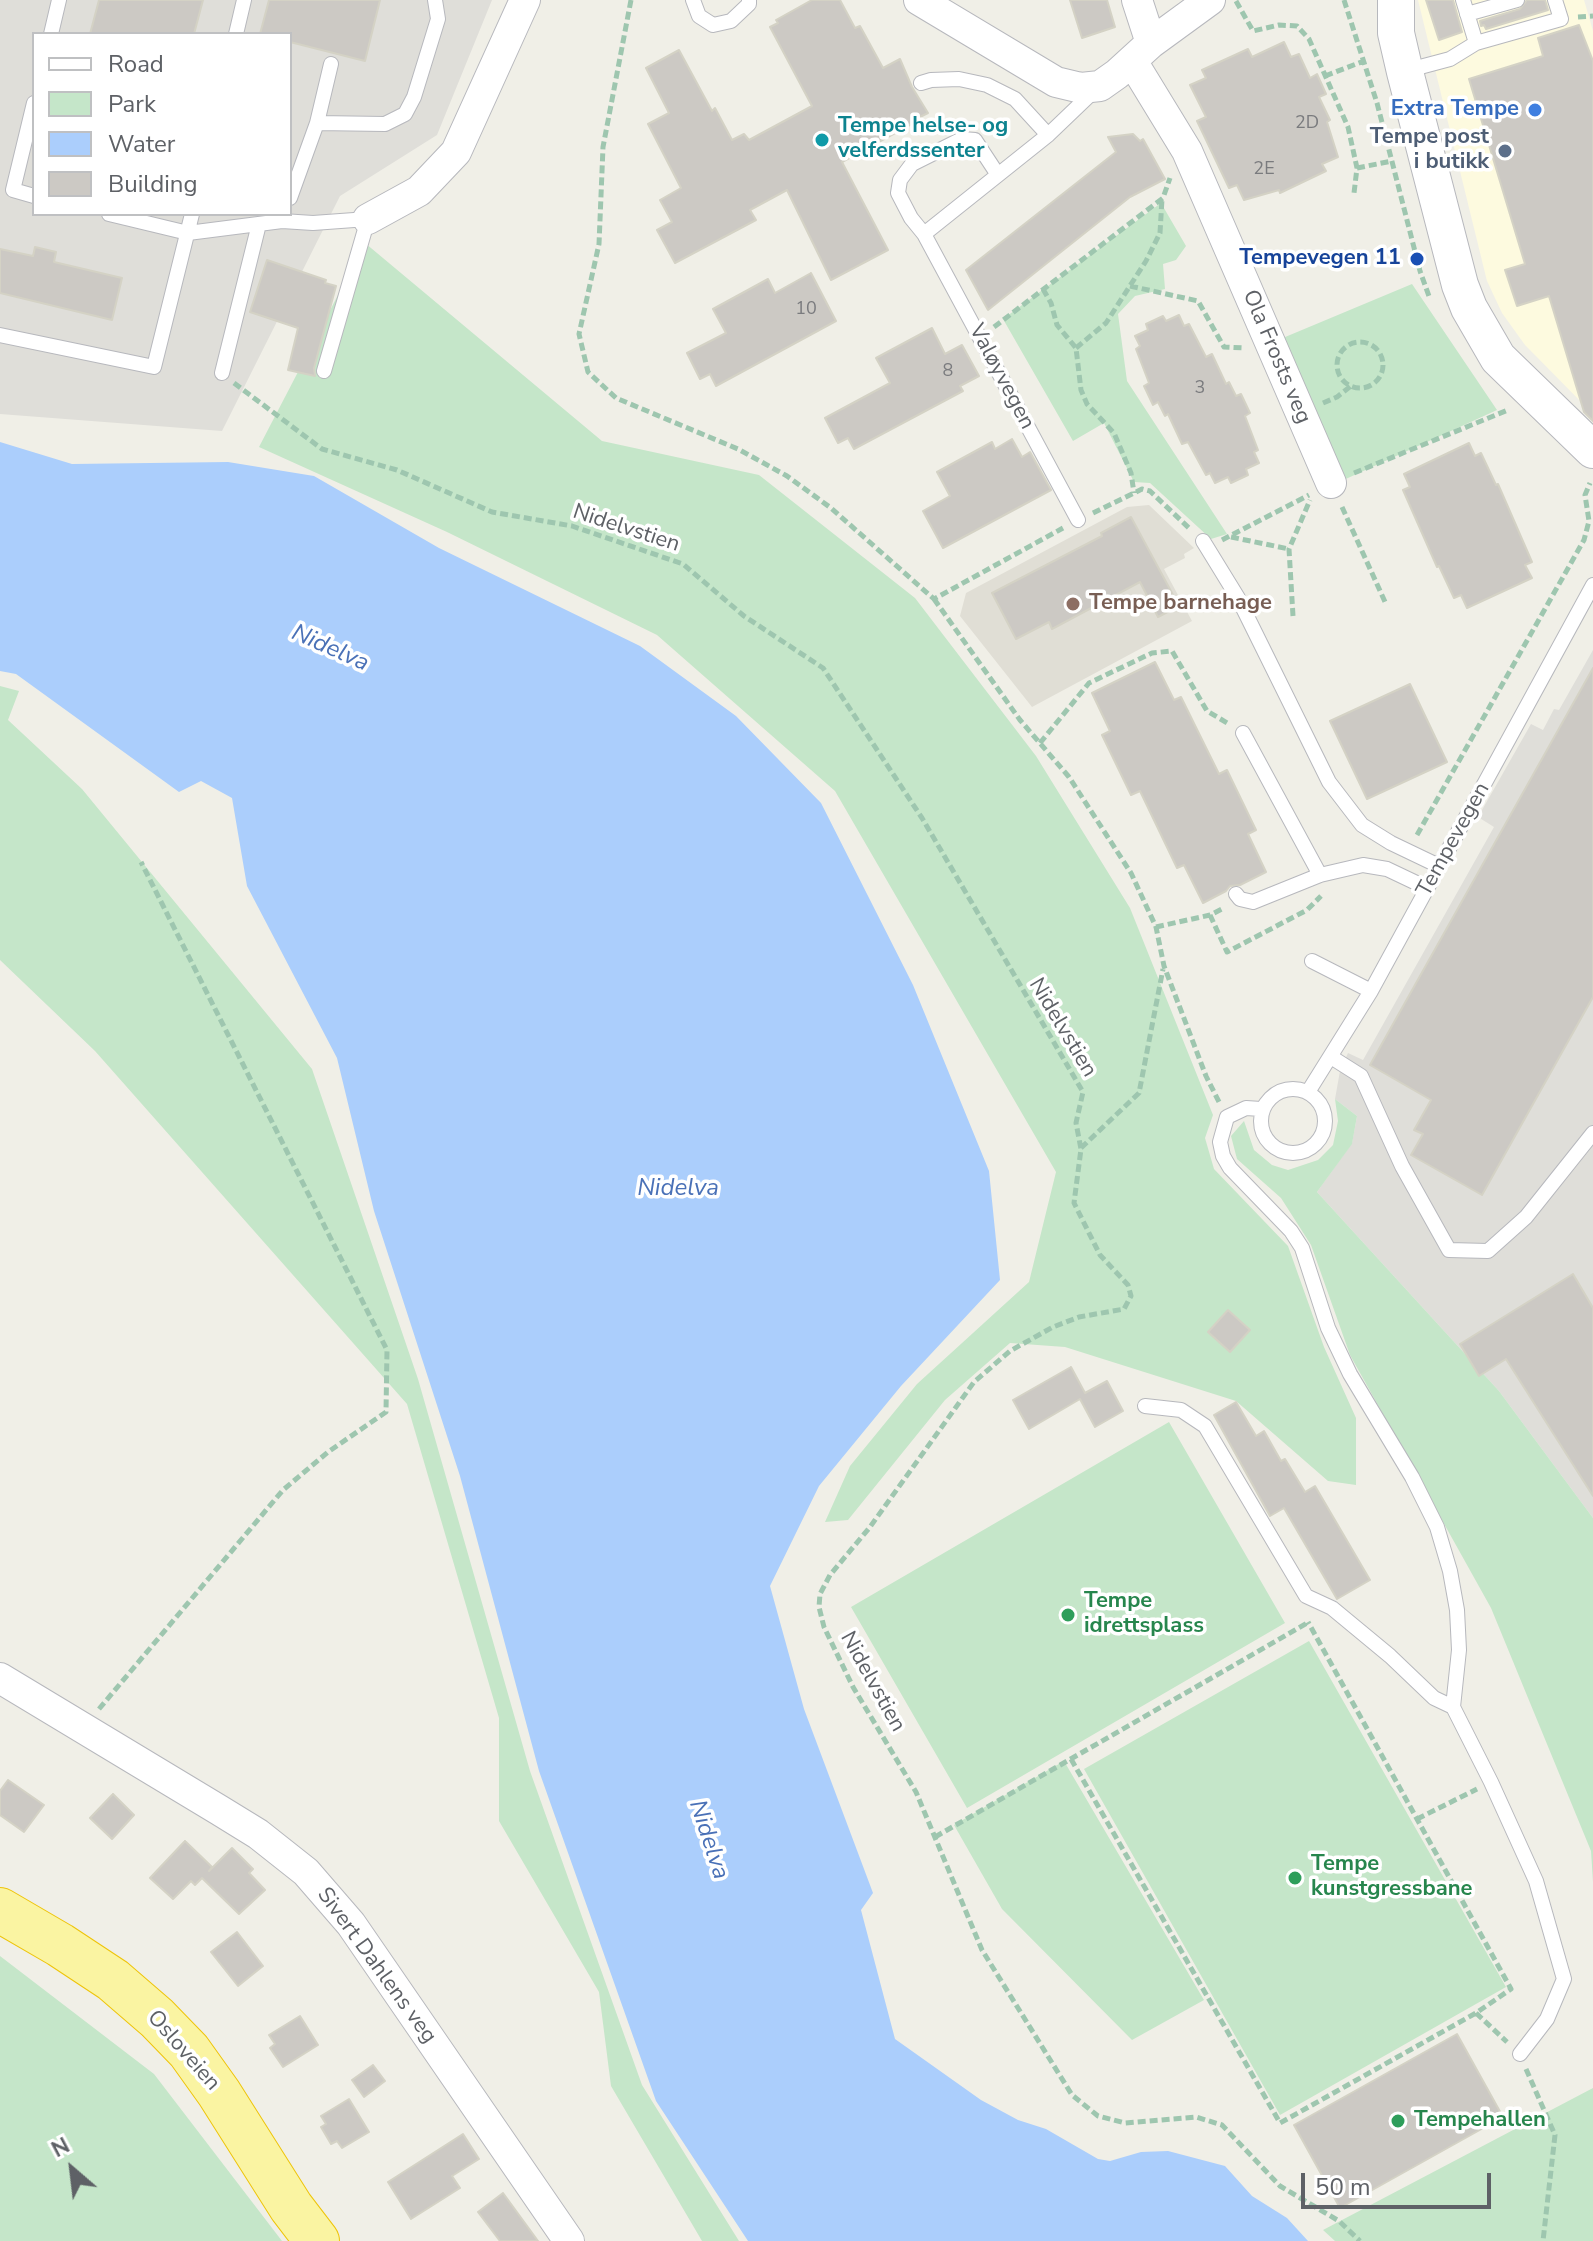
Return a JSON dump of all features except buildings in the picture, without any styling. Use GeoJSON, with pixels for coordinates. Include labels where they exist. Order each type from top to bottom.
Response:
{"type":"FeatureCollection","features":[{"type":"Feature","properties":{"kind":"highway","name":"Osloveien"},"geometry":{"type":"LineString","coordinates":[[0,1910],[113,1980],[189,2051],[291,2207],[317,2241]]}},
{"type":"Feature","properties":{"kind":"street"},"geometry":{"type":"LineString","coordinates":[[368,219],[419,191],[456,152],[525,0]]}},
{"type":"Feature","properties":{"kind":"street"},"geometry":{"type":"LineString","coordinates":[[919,0],[1056,82],[1081,88],[1100,86],[1210,0]]}},
{"type":"Feature","properties":{"kind":"street","name":"Ola Frosts veg"},"geometry":{"type":"LineString","coordinates":[[1137,0],[1142,52],[1274,351],[1323,488]]}},
{"type":"Feature","properties":{"kind":"street"},"geometry":{"type":"LineString","coordinates":[[1373,0],[1396,17],[1405,72],[1453,261],[1469,308],[1498,358],[1591,466]]}},
{"type":"Feature","properties":{"kind":"street","name":"Sivert Dahlens veg"},"geometry":{"type":"LineString","coordinates":[[0,1678],[258,1834],[306,1872],[351,1924],[569,2241]]}},
{"type":"Feature","properties":{"kind":"lane"},"geometry":{"type":"LineString","coordinates":[[51,32],[59,0]]}},
{"type":"Feature","properties":{"kind":"lane"},"geometry":{"type":"LineString","coordinates":[[236,32],[244,0]]}},
{"type":"Feature","properties":{"kind":"lane"},"geometry":{"type":"LineString","coordinates":[[317,123],[385,124],[405,114],[414,97],[438,19],[435,0]]}},
{"type":"Feature","properties":{"kind":"lane"},"geometry":{"type":"LineString","coordinates":[[693,0],[699,16],[713,25],[731,21],[749,4],[749,0]]}},
{"type":"Feature","properties":{"kind":"lane"},"geometry":{"type":"LineString","coordinates":[[1476,43],[1465,7],[1517,0]]}},
{"type":"Feature","properties":{"kind":"lane"},"geometry":{"type":"LineString","coordinates":[[1405,72],[1450,59],[1476,43],[1561,19],[1555,0]]}},
{"type":"Feature","properties":{"kind":"lane"},"geometry":{"type":"LineString","coordinates":[[292,192],[317,123],[331,64]]}},
{"type":"Feature","properties":{"kind":"lane"},"geometry":{"type":"LineString","coordinates":[[921,83],[959,79],[987,85],[1015,99],[1048,135]]}},
{"type":"Feature","properties":{"kind":"lane"},"geometry":{"type":"LineString","coordinates":[[924,234],[1048,135],[1100,86]]}},
{"type":"Feature","properties":{"kind":"lane"},"geometry":{"type":"LineString","coordinates":[[32,111],[13,190],[32,195]]}},
{"type":"Feature","properties":{"kind":"lane","name":"Valøyvegen"},"geometry":{"type":"LineString","coordinates":[[998,175],[975,140],[962,139],[912,164],[900,180],[898,193],[911,218],[924,234],[1078,520]]}},
{"type":"Feature","properties":{"kind":"lane"},"geometry":{"type":"LineString","coordinates":[[117,216],[188,233],[259,224],[283,217],[313,223],[368,219],[324,371]]}},
{"type":"Feature","properties":{"kind":"lane"},"geometry":{"type":"LineString","coordinates":[[0,335],[154,367],[192,216]]}},
{"type":"Feature","properties":{"kind":"lane"},"geometry":{"type":"LineString","coordinates":[[222,373],[259,224]]}},
{"type":"Feature","properties":{"kind":"lane"},"geometry":{"type":"LineString","coordinates":[[1203,541],[1238,598],[1329,782],[1362,825],[1439,866]]}},
{"type":"Feature","properties":{"kind":"lane","name":"Tempevegen"},"geometry":{"type":"LineString","coordinates":[[1308,1092],[1371,991],[1593,585]]}},
{"type":"Feature","properties":{"kind":"lane"},"geometry":{"type":"LineString","coordinates":[[1243,733],[1320,875]]}},
{"type":"Feature","properties":{"kind":"lane"},"geometry":{"type":"LineString","coordinates":[[1238,896],[1253,902],[1320,875],[1363,865],[1387,869],[1427,888]]}},
{"type":"Feature","properties":{"kind":"lane"},"geometry":{"type":"LineString","coordinates":[[1312,961],[1371,991]]}},
{"type":"Feature","properties":{"kind":"lane"},"geometry":{"type":"LineString","coordinates":[[1331,1057],[1361,1076],[1402,1166],[1449,1250],[1488,1251],[1526,1217],[1593,1133]]}},
{"type":"Feature","properties":{"kind":"lane"},"geometry":{"type":"LineString","coordinates":[[1289,1088],[1308,1092],[1321,1104],[1326,1121],[1321,1138],[1307,1150],[1290,1153],[1273,1147],[1262,1132],[1261,1109],[1271,1097],[1289,1088]]}},
{"type":"Feature","properties":{"kind":"lane"},"geometry":{"type":"LineString","coordinates":[[1261,1109],[1246,1108],[1227,1117],[1220,1142],[1223,1156],[1230,1168],[1291,1231],[1302,1248],[1328,1328],[1437,1527],[1457,1610],[1459,1650],[1453,1707],[1536,1881],[1564,1979],[1547,2019],[1520,2054]]}},
{"type":"Feature","properties":{"kind":"lane"},"geometry":{"type":"LineString","coordinates":[[1145,1406],[1181,1410],[1205,1426],[1306,1596],[1332,1608],[1434,1698],[1453,1707]]}},
{"type":"Feature","properties":{"kind":"path"},"geometry":{"type":"LineString","coordinates":[[631,0],[603,147],[599,244],[579,334],[588,372],[616,398],[738,449],[787,476],[831,508],[934,599],[1020,720],[1069,777],[1131,873],[1156,927],[1164,966],[1206,1076],[1227,1117]]}},
{"type":"Feature","properties":{"kind":"path"},"geometry":{"type":"LineString","coordinates":[[1235,0],[1253,31],[1279,25],[1297,26],[1309,39],[1348,127],[1357,168],[1354,193]]}},
{"type":"Feature","properties":{"kind":"path"},"geometry":{"type":"LineString","coordinates":[[1325,76],[1364,61]]}},
{"type":"Feature","properties":{"kind":"path"},"geometry":{"type":"LineString","coordinates":[[1076,348],[1106,323],[1160,233],[1163,198],[1172,166],[1187,151]]}},
{"type":"Feature","properties":{"kind":"path"},"geometry":{"type":"LineString","coordinates":[[1357,168],[1392,161]]}},
{"type":"Feature","properties":{"kind":"path"},"geometry":{"type":"LineString","coordinates":[[980,338],[1163,198]]}},
{"type":"Feature","properties":{"kind":"path"},"geometry":{"type":"LineString","coordinates":[[1130,286],[1198,301],[1224,347],[1274,351]]}},
{"type":"Feature","properties":{"kind":"path"},"geometry":{"type":"LineString","coordinates":[[1043,289],[1057,325],[1076,348],[1081,390],[1087,404],[1114,433],[1131,473],[1134,493]]}},
{"type":"Feature","properties":{"kind":"path"},"geometry":{"type":"LineString","coordinates":[[1355,343],[1370,344],[1383,361],[1381,375],[1365,388],[1351,386],[1340,375],[1338,367],[1342,352],[1355,343]]}},
{"type":"Feature","properties":{"kind":"path","name":"Nidelvstien"},"geometry":{"type":"LineString","coordinates":[[222,373],[322,449],[397,470],[492,512],[572,526],[683,564],[744,616],[823,668],[922,818],[1083,1092],[1076,1123],[1081,1149],[1074,1203],[1100,1255],[1128,1285],[1131,1296],[1124,1309],[1079,1317],[1053,1327],[1010,1351],[974,1382],[870,1527],[830,1575],[820,1594],[819,1607],[824,1627],[837,1657],[916,1792],[982,1950],[1072,2095],[1098,2116],[1125,2123],[1196,2117],[1222,2125],[1280,2186],[1339,2221],[1360,2241]]}},
{"type":"Feature","properties":{"kind":"path"},"geometry":{"type":"LineString","coordinates":[[1408,851],[1584,540],[1589,521],[1585,495],[1591,466]]}},
{"type":"Feature","properties":{"kind":"path"},"geometry":{"type":"LineString","coordinates":[[1293,616],[1289,549],[1323,488]]}},
{"type":"Feature","properties":{"kind":"path"},"geometry":{"type":"LineString","coordinates":[[1323,488],[1386,604]]}},
{"type":"Feature","properties":{"kind":"path"},"geometry":{"type":"LineString","coordinates":[[934,599],[1078,520],[1142,489],[1150,491],[1203,541]]}},
{"type":"Feature","properties":{"kind":"path"},"geometry":{"type":"LineString","coordinates":[[1230,536],[1289,549]]}},
{"type":"Feature","properties":{"kind":"path"},"geometry":{"type":"LineString","coordinates":[[1040,743],[1089,683],[1152,653],[1172,651],[1207,711],[1243,733]]}},
{"type":"Feature","properties":{"kind":"path"},"geometry":{"type":"LineString","coordinates":[[88,1731],[96,1712],[283,1490],[328,1452],[386,1412],[387,1350],[141,862]]}},
{"type":"Feature","properties":{"kind":"path"},"geometry":{"type":"LineString","coordinates":[[1210,915],[1227,952],[1307,910],[1323,894],[1320,875]]}},
{"type":"Feature","properties":{"kind":"path"},"geometry":{"type":"LineString","coordinates":[[1156,927],[1210,915],[1238,896]]}},
{"type":"Feature","properties":{"kind":"path"},"geometry":{"type":"LineString","coordinates":[[1081,1149],[1139,1093],[1164,966]]}},
{"type":"Feature","properties":{"kind":"path"},"geometry":{"type":"LineString","coordinates":[[935,1837],[1332,1608]]}},
{"type":"Feature","properties":{"kind":"path"},"geometry":{"type":"LineString","coordinates":[[1071,1759],[1280,2123],[1476,2013],[1511,1989],[1308,1622]]}},
{"type":"Feature","properties":{"kind":"path"},"geometry":{"type":"LineString","coordinates":[[1417,1819],[1491,1782]]}},
{"type":"Feature","properties":{"kind":"path"},"geometry":{"type":"LineString","coordinates":[[1476,2013],[1520,2054],[1555,2135],[1543,2241]]}},
{"type":"Feature","properties":{"kind":"shaded area"},"geometry":{"type":"Polygon","coordinates":[[[0,0],[492,0],[437,135],[340,196],[222,431],[0,414],[0,0]]]}},
{"type":"Feature","properties":{"kind":"shaded area"},"geometry":{"type":"Polygon","coordinates":[[[1418,0],[1584,0],[1593,31],[1593,414],[1525,345],[1502,313],[1487,281],[1418,0]]]}},
{"type":"Feature","properties":{"kind":"shaded area","name":"Tempe barnehage"},"geometry":{"type":"Polygon","coordinates":[[[1149,505],[1194,548],[1184,554],[1185,558],[1164,569],[1192,621],[1032,707],[960,616],[966,593],[1127,507],[1149,505]]]}},
{"type":"Feature","properties":{"kind":"shaded area"},"geometry":{"type":"Polygon","coordinates":[[[1593,650],[1593,1518],[1499,1391],[1317,1192],[1352,1143],[1357,1116],[1335,1099],[1340,1071],[1348,1053],[1363,1060],[1494,827],[1478,817],[1531,724],[1543,730],[1554,709],[1559,710],[1593,650]]]}},
{"type":"Feature","properties":{"kind":"green space"},"geometry":{"type":"Polygon","coordinates":[[[1161,203],[1186,246],[1176,260],[1163,264],[1165,289],[1135,296],[1118,314],[1127,381],[1227,534],[1211,539],[1150,483],[1134,482],[1104,423],[1073,441],[1003,319],[1161,203]]]}},
{"type":"Feature","properties":{"kind":"green space"},"geometry":{"type":"Polygon","coordinates":[[[365,243],[602,441],[759,475],[915,598],[1036,756],[1130,908],[1213,1115],[1205,1138],[1214,1169],[1288,1246],[1324,1347],[1356,1418],[1356,1485],[1328,1481],[1236,1401],[1065,1347],[1010,1343],[945,1400],[848,1520],[825,1522],[850,1466],[917,1384],[1029,1282],[1056,1172],[835,791],[657,635],[447,532],[259,447],[365,243]]]}},
{"type":"Feature","properties":{"kind":"green space"},"geometry":{"type":"Polygon","coordinates":[[[1412,284],[1497,410],[1337,483],[1278,340],[1412,284]]]}},
{"type":"Feature","properties":{"kind":"green space"},"geometry":{"type":"Polygon","coordinates":[[[0,686],[19,691],[8,720],[82,789],[312,1069],[418,1379],[530,1771],[642,2085],[739,2241],[702,2241],[611,2086],[599,1992],[499,1821],[499,1718],[407,1404],[95,1051],[0,960],[0,686]]]}},
{"type":"Feature","properties":{"kind":"green space"},"geometry":{"type":"Polygon","coordinates":[[[1335,1099],[1357,1116],[1352,1144],[1317,1192],[1499,1391],[1593,1518],[1593,1882],[1591,1851],[1491,1608],[1350,1355],[1311,1245],[1281,1198],[1237,1159],[1231,1136],[1244,1121],[1254,1150],[1272,1165],[1288,1170],[1318,1160],[1333,1145],[1338,1121],[1335,1099]]]}},
{"type":"Feature","properties":{"kind":"green space","name":"Tempe idrettsplass"},"geometry":{"type":"Polygon","coordinates":[[[1169,1422],[1285,1623],[967,1808],[851,1607],[1169,1422]]]}},
{"type":"Feature","properties":{"kind":"green space","name":"Tempe kunstgressbane"},"geometry":{"type":"Polygon","coordinates":[[[1309,1641],[1506,1987],[1280,2115],[1084,1769],[1309,1641]]]}},
{"type":"Feature","properties":{"kind":"green space"},"geometry":{"type":"Polygon","coordinates":[[[1064,1761],[1204,2000],[1132,2040],[1002,1909],[954,1825],[1064,1761]]]}},
{"type":"Feature","properties":{"kind":"green space"},"geometry":{"type":"Polygon","coordinates":[[[0,1956],[154,2074],[282,2241],[0,2241],[0,1956]]]}},
{"type":"Feature","properties":{"kind":"green space"},"geometry":{"type":"Polygon","coordinates":[[[1593,2088],[1593,2241],[1335,2241],[1323,2230],[1593,2088]]]}},
{"type":"Feature","properties":{"kind":"water","name":"Nidelva"},"geometry":{"type":"Polygon","coordinates":[[[0,442],[72,464],[228,462],[314,476],[439,548],[640,646],[736,716],[821,803],[913,985],[989,1171],[1000,1280],[901,1386],[819,1486],[770,1586],[804,1709],[873,1893],[861,1910],[895,2039],[981,2100],[1018,2120],[1046,2129],[1098,2159],[1110,2161],[1141,2152],[1168,2151],[1225,2166],[1252,2196],[1287,2218],[1308,2241],[748,2241],[656,2101],[539,1771],[460,1476],[374,1211],[337,1058],[247,886],[232,798],[201,781],[179,792],[16,674],[0,671],[0,442]]]}},
{"type":"Feature","properties":{"kind":"place","name":"Extra Tempe"},"geometry":{"type":"Point","coordinates":[1535,110]}},
{"type":"Feature","properties":{"kind":"place","name":"Tempe helse- og velferdssenter"},"geometry":{"type":"Point","coordinates":[822,140]}},
{"type":"Feature","properties":{"kind":"place","name":"Tempe post i butikk"},"geometry":{"type":"Point","coordinates":[1505,151]}},
{"type":"Feature","properties":{"kind":"place","name":"Tempevegen 11"},"geometry":{"type":"Point","coordinates":[1417,259]}},
{"type":"Feature","properties":{"kind":"place","name":"Tempe barnehage"},"geometry":{"type":"Point","coordinates":[1073,604]}},
{"type":"Feature","properties":{"kind":"place","name":"Tempe idrettsplass"},"geometry":{"type":"Point","coordinates":[1068,1615]}},
{"type":"Feature","properties":{"kind":"place","name":"Tempe kunstgressbane"},"geometry":{"type":"Point","coordinates":[1295,1878]}},
{"type":"Feature","properties":{"kind":"place","name":"Tempehallen"},"geometry":{"type":"Point","coordinates":[1398,2121]}}]}
